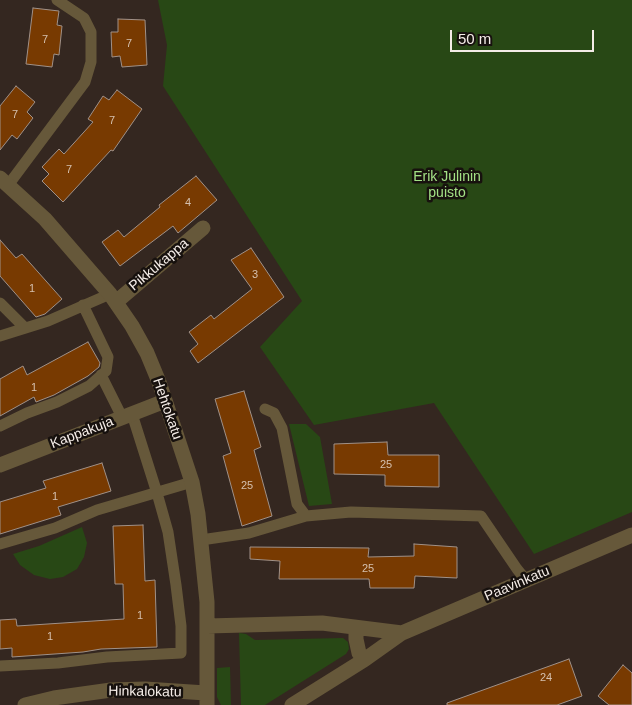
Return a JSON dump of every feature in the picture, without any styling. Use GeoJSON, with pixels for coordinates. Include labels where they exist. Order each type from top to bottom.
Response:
{"type":"FeatureCollection","features":[{"type":"Feature","properties":{"kind":"street","name":"Hehtokatu"},"geometry":{"type":"LineString","coordinates":[[5,181],[46,219],[113,298],[147,353],[192,482],[201,540],[207,602],[206,699]]}},
{"type":"Feature","properties":{"kind":"street","name":"Pikkukappa"},"geometry":{"type":"LineString","coordinates":[[113,298],[203,228]]}},
{"type":"Feature","properties":{"kind":"street","name":"Kappakuja"},"geometry":{"type":"LineString","coordinates":[[0,465],[165,401]]}},
{"type":"Feature","properties":{"kind":"street","name":"Paavinkatu"},"geometry":{"type":"LineString","coordinates":[[292,705],[364,660],[402,633],[632,535]]}},
{"type":"Feature","properties":{"kind":"street","name":"Paavinkatu"},"geometry":{"type":"LineString","coordinates":[[207,626],[322,623],[402,633]]}},
{"type":"Feature","properties":{"kind":"street"},"geometry":{"type":"LineString","coordinates":[[356,628],[359,653],[364,660]]}},
{"type":"Feature","properties":{"kind":"street","name":"Hinkalokatu"},"geometry":{"type":"LineString","coordinates":[[26,705],[54,698],[111,690],[145,689],[206,699]]}},
{"type":"Feature","properties":{"kind":"lane"},"geometry":{"type":"LineString","coordinates":[[5,181],[85,82],[91,62],[91,32],[84,18],[57,0]]}},
{"type":"Feature","properties":{"kind":"lane"},"geometry":{"type":"LineString","coordinates":[[0,336],[48,321],[83,305],[113,298]]}},
{"type":"Feature","properties":{"kind":"lane"},"geometry":{"type":"LineString","coordinates":[[0,303],[25,328]]}},
{"type":"Feature","properties":{"kind":"lane"},"geometry":{"type":"LineString","coordinates":[[0,426],[90,386],[106,371],[108,357],[83,305]]}},
{"type":"Feature","properties":{"kind":"lane"},"geometry":{"type":"LineString","coordinates":[[0,666],[58,664],[107,658],[181,653],[181,626],[176,585],[168,532],[158,493],[127,415],[101,375]]}},
{"type":"Feature","properties":{"kind":"lane"},"geometry":{"type":"LineString","coordinates":[[265,409],[274,413],[282,428],[297,504],[306,516]]}},
{"type":"Feature","properties":{"kind":"lane"},"geometry":{"type":"LineString","coordinates":[[0,544],[55,528],[97,510],[192,482]]}},
{"type":"Feature","properties":{"kind":"lane"},"geometry":{"type":"LineString","coordinates":[[201,540],[249,533],[306,516],[352,512],[481,516],[526,580]]}},
{"type":"Feature","properties":{"kind":"green space","name":"Erik Julinin puisto"},"geometry":{"type":"Polygon","coordinates":[[[158,0],[632,0],[632,512],[534,554],[434,403],[314,425],[260,347],[302,301],[163,86],[167,45],[158,0]]]}},
{"type":"Feature","properties":{"kind":"green space"},"geometry":{"type":"Polygon","coordinates":[[[289,424],[306,424],[320,437],[332,504],[309,506],[289,424]]]}},
{"type":"Feature","properties":{"kind":"green space"},"geometry":{"type":"Polygon","coordinates":[[[82,527],[87,543],[84,557],[77,569],[63,577],[50,579],[34,575],[20,565],[13,554],[39,546],[82,527]]]}},
{"type":"Feature","properties":{"kind":"green space"},"geometry":{"type":"Polygon","coordinates":[[[239,633],[246,634],[255,640],[343,638],[348,642],[349,649],[346,654],[265,705],[241,705],[239,633]]]}},
{"type":"Feature","properties":{"kind":"green space"},"geometry":{"type":"Polygon","coordinates":[[[230,667],[231,705],[221,705],[217,697],[217,668],[230,667]]]}},
{"type":"Feature","properties":{"kind":"building"},"geometry":{"type":"Polygon","coordinates":[[[33,8],[59,11],[57,25],[62,26],[59,55],[54,54],[52,67],[26,64],[33,8]]]}},
{"type":"Feature","properties":{"kind":"building"},"geometry":{"type":"Polygon","coordinates":[[[118,19],[145,20],[147,65],[122,67],[120,56],[112,57],[111,32],[118,32],[118,19]]]}},
{"type":"Feature","properties":{"kind":"building"},"geometry":{"type":"Polygon","coordinates":[[[16,86],[35,102],[27,112],[33,118],[17,139],[12,135],[0,150],[0,106],[16,86]]]}},
{"type":"Feature","properties":{"kind":"building"},"geometry":{"type":"Polygon","coordinates":[[[117,90],[142,109],[113,151],[111,150],[63,202],[42,181],[49,174],[42,167],[59,149],[64,154],[93,122],[88,119],[103,96],[109,100],[117,90]]]}},
{"type":"Feature","properties":{"kind":"building"},"geometry":{"type":"Polygon","coordinates":[[[196,176],[217,200],[178,233],[173,226],[120,266],[102,242],[118,230],[124,237],[160,207],[159,205],[196,176]]]}},
{"type":"Feature","properties":{"kind":"building"},"geometry":{"type":"Polygon","coordinates":[[[0,240],[16,258],[22,254],[62,299],[45,314],[36,317],[0,276],[0,240]]]}},
{"type":"Feature","properties":{"kind":"building"},"geometry":{"type":"Polygon","coordinates":[[[251,248],[284,297],[198,363],[190,351],[198,344],[189,332],[211,315],[214,319],[252,289],[231,260],[251,248]]]}},
{"type":"Feature","properties":{"kind":"building"},"geometry":{"type":"Polygon","coordinates":[[[88,342],[100,363],[99,367],[88,376],[54,395],[36,402],[34,397],[0,416],[0,379],[23,366],[27,375],[88,342]]]}},
{"type":"Feature","properties":{"kind":"building"},"geometry":{"type":"Polygon","coordinates":[[[244,391],[261,447],[254,450],[272,516],[242,526],[223,456],[231,453],[215,399],[244,391]]]}},
{"type":"Feature","properties":{"kind":"building"},"geometry":{"type":"Polygon","coordinates":[[[387,442],[388,455],[439,455],[439,487],[385,486],[385,475],[334,474],[334,444],[387,442]]]}},
{"type":"Feature","properties":{"kind":"building"},"geometry":{"type":"Polygon","coordinates":[[[102,463],[111,491],[58,507],[61,515],[0,534],[0,502],[46,488],[43,481],[102,463]]]}},
{"type":"Feature","properties":{"kind":"building"},"geometry":{"type":"Polygon","coordinates":[[[143,525],[145,581],[155,580],[157,647],[101,649],[12,657],[12,648],[0,649],[0,620],[16,619],[17,626],[124,619],[123,584],[115,584],[113,526],[143,525]]]}},
{"type":"Feature","properties":{"kind":"building"},"geometry":{"type":"Polygon","coordinates":[[[414,544],[457,547],[457,578],[415,576],[414,588],[370,588],[369,579],[279,579],[280,561],[250,559],[250,547],[369,548],[368,557],[414,556],[414,544]]]}},
{"type":"Feature","properties":{"kind":"building"},"geometry":{"type":"Polygon","coordinates":[[[569,659],[582,696],[557,705],[447,705],[447,703],[569,659]]]}},
{"type":"Feature","properties":{"kind":"building"},"geometry":{"type":"Polygon","coordinates":[[[623,665],[632,673],[632,705],[609,705],[598,696],[623,665]]]}}]}
